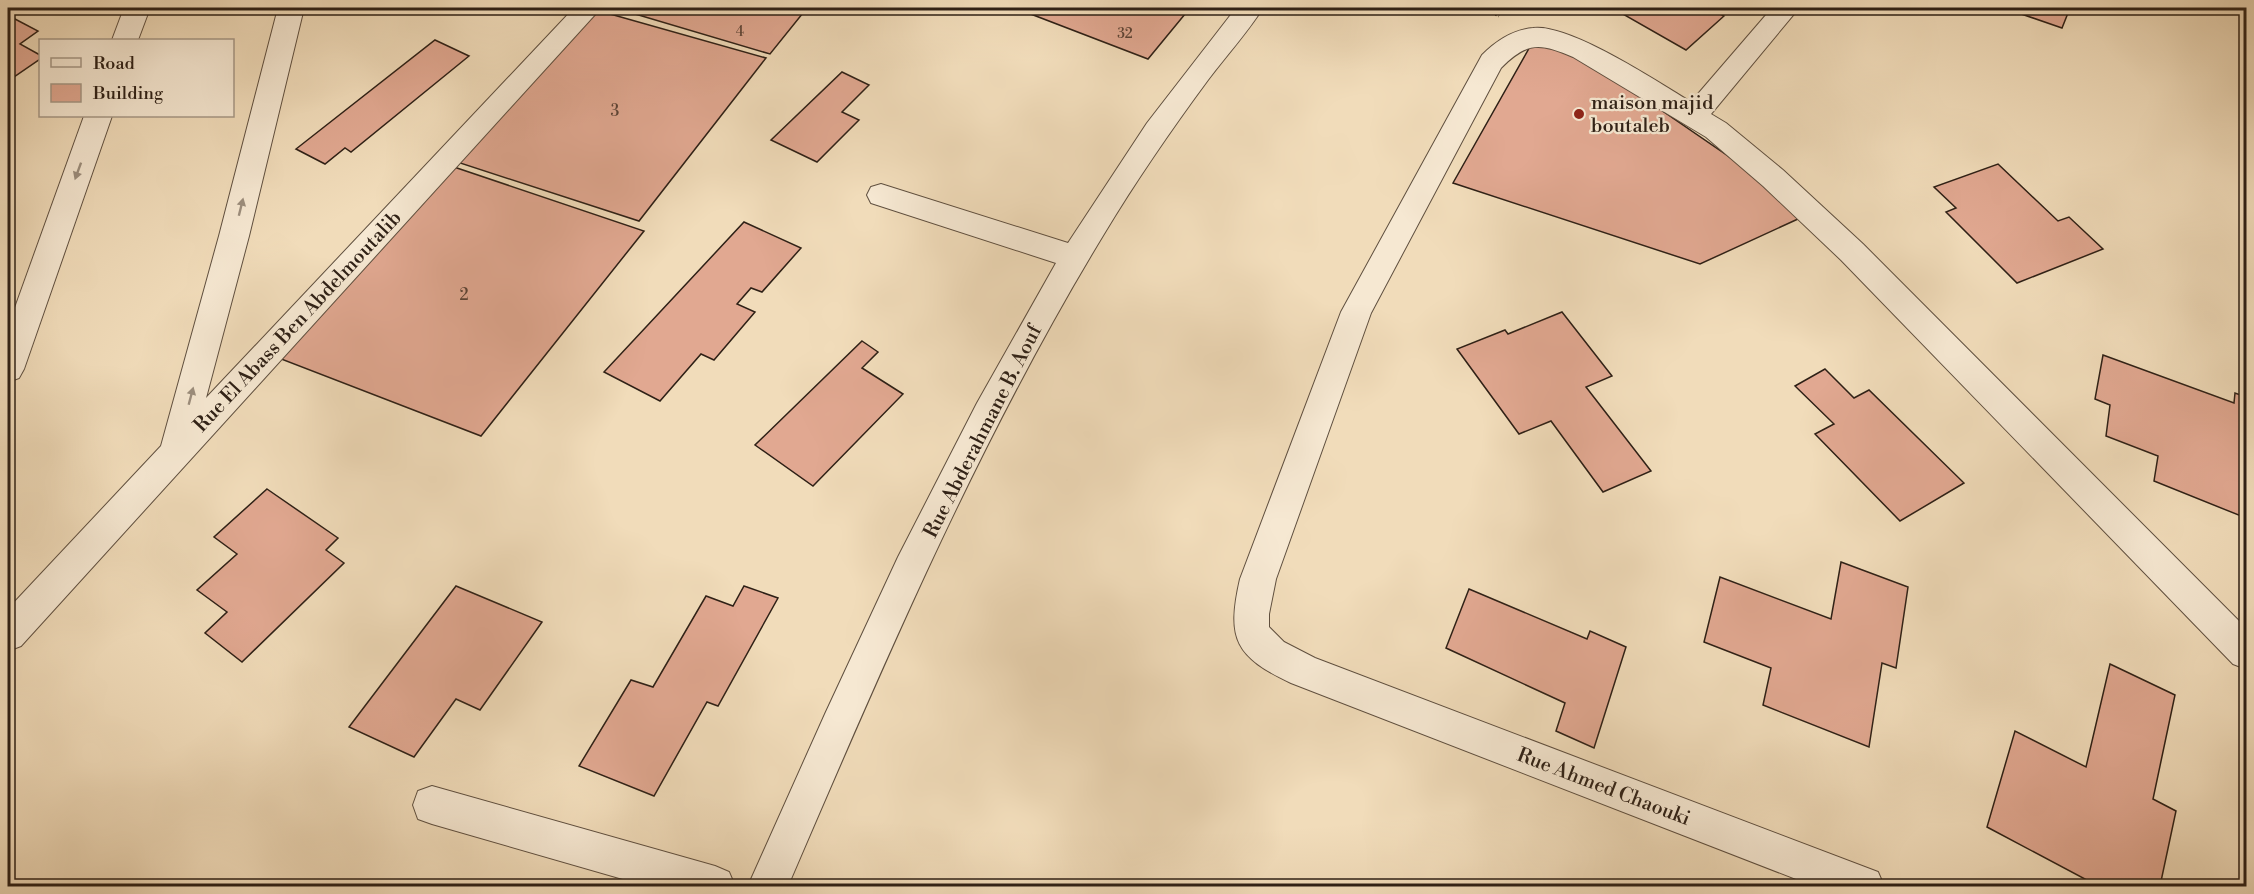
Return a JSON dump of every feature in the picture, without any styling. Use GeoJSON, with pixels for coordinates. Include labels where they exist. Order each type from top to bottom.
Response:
{"type":"FeatureCollection","features":[{"type":"Feature","properties":{"kind":"street"},"geometry":{"type":"LineString","coordinates":[[125,39],[137,8]]}},
{"type":"Feature","properties":{"kind":"street"},"geometry":{"type":"LineString","coordinates":[[176,452],[234,236],[291,8]]}},
{"type":"Feature","properties":{"kind":"street","name":"Rue El Abass Ben Abdelmoutalib"},"geometry":{"type":"LineString","coordinates":[[8,634],[588,8]]}},
{"type":"Feature","properties":{"kind":"street","name":"Rue Abderahmane B. Aouf"},"geometry":{"type":"LineString","coordinates":[[768,886],[823,759],[971,445],[1012,366],[1074,257],[1137,161],[1250,8]]}},
{"type":"Feature","properties":{"kind":"street"},"geometry":{"type":"LineString","coordinates":[[1695,115],[1786,8]]}},
{"type":"Feature","properties":{"kind":"street","name":"Rue Ahmed Chaouki"},"geometry":{"type":"LineString","coordinates":[[1864,886],[1278,660],[1255,638],[1250,626],[1250,610],[1273,536],[1356,312],[1491,62],[1506,47],[1518,40],[1536,36],[1553,39],[1582,51],[1695,115],[1750,158],[1852,252],[2247,651]]}},
{"type":"Feature","properties":{"kind":"street"},"geometry":{"type":"LineString","coordinates":[[8,369],[98,117]]}},
{"type":"Feature","properties":{"kind":"street"},"geometry":{"type":"LineString","coordinates":[[881,195],[1074,257]]}},
{"type":"Feature","properties":{"kind":"street"},"geometry":{"type":"LineString","coordinates":[[432,805],[715,886]]}},
{"type":"Feature","properties":{"kind":"building"},"geometry":{"type":"Polygon","coordinates":[[[615,8],[807,8],[770,54],[615,8]]]}},
{"type":"Feature","properties":{"kind":"building"},"geometry":{"type":"Polygon","coordinates":[[[1015,8],[1190,8],[1148,59],[1015,8]]]}},
{"type":"Feature","properties":{"kind":"building"},"geometry":{"type":"Polygon","coordinates":[[[1628,8],[1708,8],[1724,16],[1686,50],[1621,13],[1628,8]]]}},
{"type":"Feature","properties":{"kind":"building"},"geometry":{"type":"Polygon","coordinates":[[[2004,8],[2070,8],[2062,28],[2004,8]]]}},
{"type":"Feature","properties":{"kind":"building"},"geometry":{"type":"Polygon","coordinates":[[[596,10],[766,58],[639,221],[457,162],[596,10]]]}},
{"type":"Feature","properties":{"kind":"building"},"geometry":{"type":"Polygon","coordinates":[[[15,19],[38,31],[20,44],[39,54],[39,60],[8,81],[8,24],[15,19]]]}},
{"type":"Feature","properties":{"kind":"building","name":"maison majid boutaleb"},"geometry":{"type":"Polygon","coordinates":[[[1536,36],[1562,42],[1811,213],[1700,264],[1453,183],[1536,36]]]}},
{"type":"Feature","properties":{"kind":"building"},"geometry":{"type":"Polygon","coordinates":[[[435,40],[469,56],[351,152],[345,148],[325,164],[296,149],[435,40]]]}},
{"type":"Feature","properties":{"kind":"building"},"geometry":{"type":"Polygon","coordinates":[[[842,72],[869,85],[842,112],[859,120],[817,162],[771,140],[842,72]]]}},
{"type":"Feature","properties":{"kind":"building"},"geometry":{"type":"Polygon","coordinates":[[[1998,164],[2058,221],[2069,217],[2103,249],[2017,283],[1946,212],[1956,208],[1934,187],[1998,164]]]}},
{"type":"Feature","properties":{"kind":"building"},"geometry":{"type":"Polygon","coordinates":[[[454,167],[644,231],[481,436],[276,357],[454,167]]]}},
{"type":"Feature","properties":{"kind":"building"},"geometry":{"type":"Polygon","coordinates":[[[744,222],[801,248],[762,292],[751,288],[737,304],[755,312],[714,360],[701,354],[660,401],[604,372],[744,222]]]}},
{"type":"Feature","properties":{"kind":"building"},"geometry":{"type":"Polygon","coordinates":[[[1562,312],[1612,376],[1586,387],[1651,471],[1603,492],[1551,421],[1519,434],[1457,349],[1505,330],[1508,334],[1562,312]]]}},
{"type":"Feature","properties":{"kind":"building"},"geometry":{"type":"Polygon","coordinates":[[[862,341],[878,352],[862,368],[903,394],[813,486],[755,445],[862,341]]]}},
{"type":"Feature","properties":{"kind":"building"},"geometry":{"type":"Polygon","coordinates":[[[2103,355],[2234,403],[2235,393],[2246,397],[2246,518],[2154,481],[2158,456],[2106,436],[2110,405],[2095,399],[2103,355]]]}},
{"type":"Feature","properties":{"kind":"building"},"geometry":{"type":"Polygon","coordinates":[[[1825,369],[1854,398],[1869,390],[1964,483],[1900,521],[1815,434],[1834,424],[1795,386],[1825,369]]]}},
{"type":"Feature","properties":{"kind":"building"},"geometry":{"type":"Polygon","coordinates":[[[267,489],[338,538],[326,550],[344,563],[242,662],[205,633],[227,612],[197,590],[237,554],[214,537],[267,489]]]}},
{"type":"Feature","properties":{"kind":"building"},"geometry":{"type":"Polygon","coordinates":[[[1841,562],[1908,587],[1896,668],[1882,663],[1869,747],[1763,705],[1771,668],[1704,642],[1720,577],[1831,619],[1841,562]]]}},
{"type":"Feature","properties":{"kind":"building"},"geometry":{"type":"Polygon","coordinates":[[[456,586],[542,622],[480,710],[456,699],[414,757],[349,727],[456,586]]]}},
{"type":"Feature","properties":{"kind":"building"},"geometry":{"type":"Polygon","coordinates":[[[744,586],[778,598],[718,706],[707,702],[654,796],[579,766],[631,680],[653,687],[706,596],[733,606],[744,586]]]}},
{"type":"Feature","properties":{"kind":"building"},"geometry":{"type":"Polygon","coordinates":[[[1469,589],[1587,639],[1590,631],[1626,647],[1594,748],[1556,731],[1565,703],[1446,648],[1469,589]]]}},
{"type":"Feature","properties":{"kind":"building"},"geometry":{"type":"Polygon","coordinates":[[[2110,664],[2175,695],[2153,799],[2176,811],[2160,886],[2098,886],[1987,827],[2015,731],[2086,767],[2110,664]]]}},
{"type":"Feature","properties":{"kind":"place","name":"maison majid boutaleb"},"geometry":{"type":"Point","coordinates":[1579,114]}}]}
